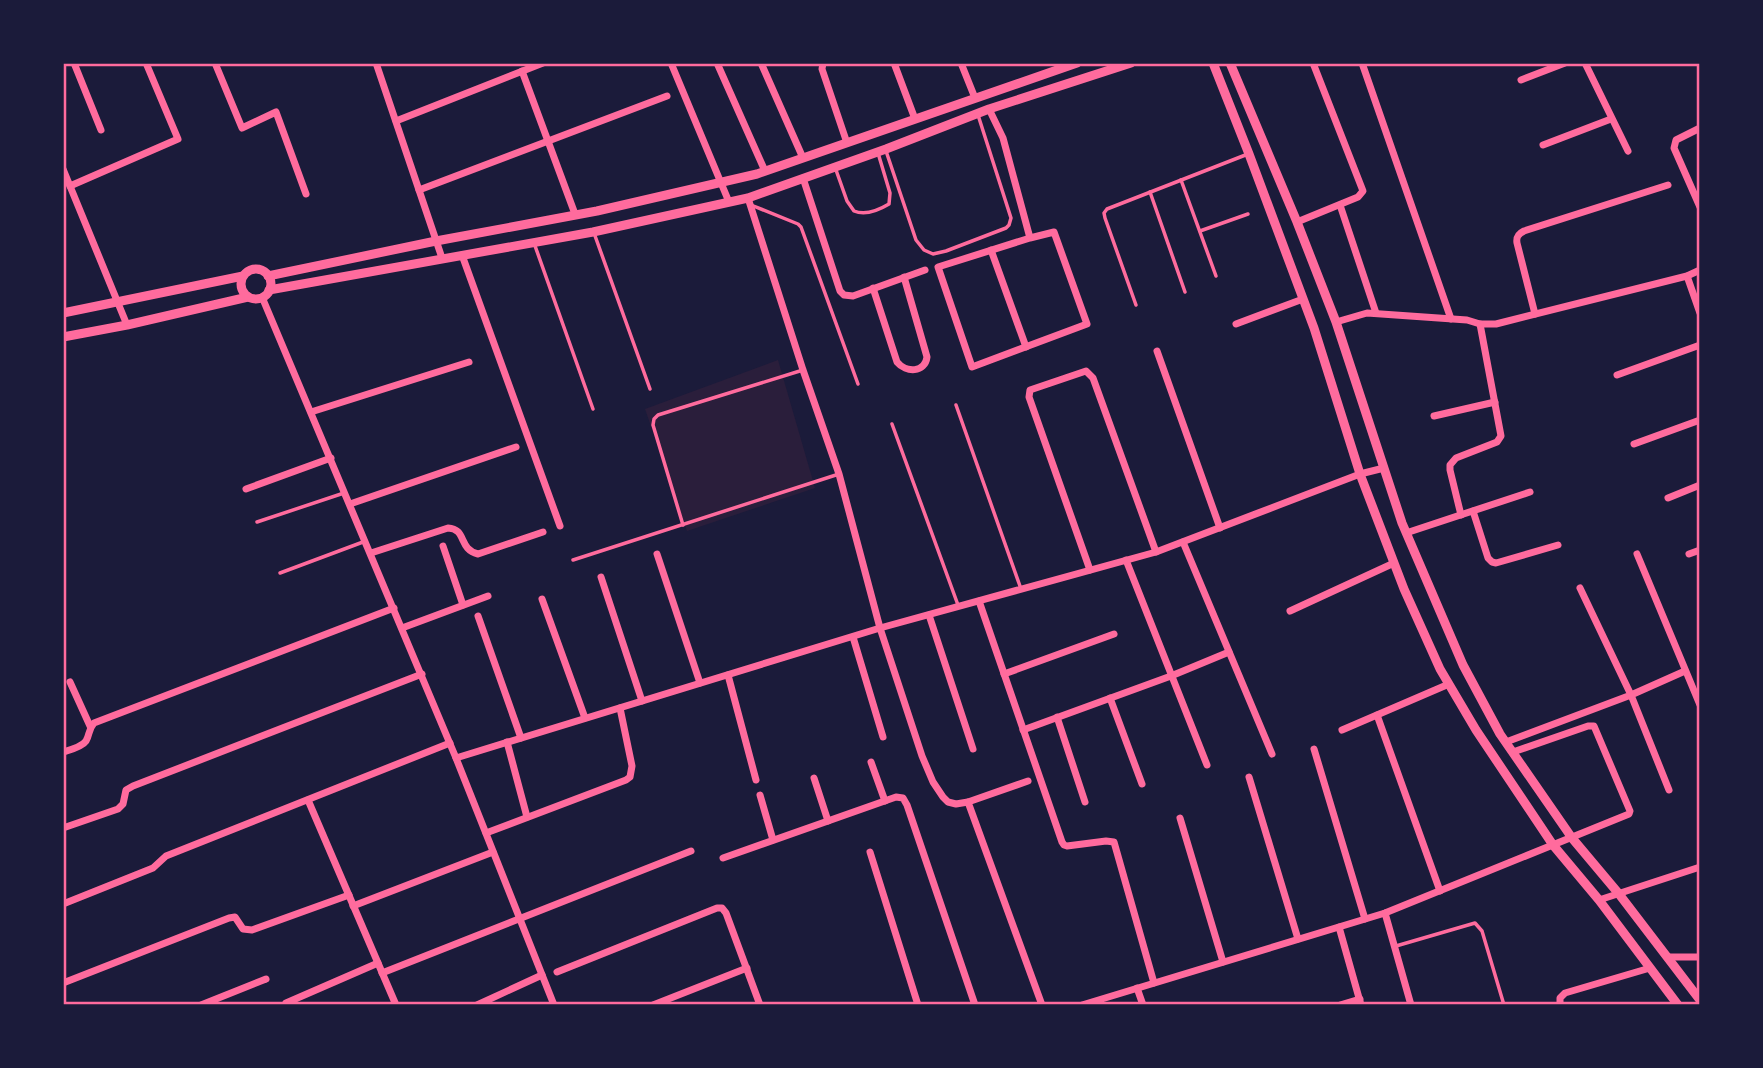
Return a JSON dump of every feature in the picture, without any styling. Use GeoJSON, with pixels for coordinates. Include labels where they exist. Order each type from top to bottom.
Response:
{"type":"FeatureCollection","features":[{"type":"Feature","properties":{"kind":"street"},"geometry":{"type":"LineString","coordinates":[[74,63],[101,130]]}},
{"type":"Feature","properties":{"kind":"street"},"geometry":{"type":"LineString","coordinates":[[70,186],[178,139],[146,63]]}},
{"type":"Feature","properties":{"kind":"street"},"geometry":{"type":"LineString","coordinates":[[215,63],[242,128],[276,112],[306,194]]}},
{"type":"Feature","properties":{"kind":"street"},"geometry":{"type":"LineString","coordinates":[[376,63],[442,258]]}},
{"type":"Feature","properties":{"kind":"street"},"geometry":{"type":"LineString","coordinates":[[396,121],[543,63]]}},
{"type":"Feature","properties":{"kind":"street"},"geometry":{"type":"LineString","coordinates":[[671,63],[729,202]]}},
{"type":"Feature","properties":{"kind":"street"},"geometry":{"type":"LineString","coordinates":[[717,63],[765,171]]}},
{"type":"Feature","properties":{"kind":"street"},"geometry":{"type":"LineString","coordinates":[[761,63],[803,158]]}},
{"type":"Feature","properties":{"kind":"street"},"geometry":{"type":"LineString","coordinates":[[823,63],[822,69],[847,143]]}},
{"type":"Feature","properties":{"kind":"street"},"geometry":{"type":"LineString","coordinates":[[894,63],[915,119]]}},
{"type":"Feature","properties":{"kind":"street"},"geometry":{"type":"LineString","coordinates":[[961,63],[975,98]]}},
{"type":"Feature","properties":{"kind":"street"},"geometry":{"type":"LineString","coordinates":[[268,276],[575,214],[765,171],[1077,63]]}},
{"type":"Feature","properties":{"kind":"street"},"geometry":{"type":"LineString","coordinates":[[63,337],[248,297],[258,299],[266,293],[442,258],[593,232],[729,202],[748,201],[989,109],[1131,63]]}},
{"type":"Feature","properties":{"kind":"street"},"geometry":{"type":"LineString","coordinates":[[1213,63],[1314,328],[1360,474],[1394,563],[1440,669],[1476,730],[1553,845],[1599,900],[1678,1005]]}},
{"type":"Feature","properties":{"kind":"street"},"geometry":{"type":"LineString","coordinates":[[1230,63],[1336,322],[1406,533],[1463,665],[1506,742],[1572,838],[1619,894],[1700,1000]]}},
{"type":"Feature","properties":{"kind":"street"},"geometry":{"type":"LineString","coordinates":[[1297,222],[1358,197],[1363,191],[1313,63]]}},
{"type":"Feature","properties":{"kind":"street"},"geometry":{"type":"LineString","coordinates":[[1362,63],[1451,319]]}},
{"type":"Feature","properties":{"kind":"street"},"geometry":{"type":"LineString","coordinates":[[1521,80],[1565,63]]}},
{"type":"Feature","properties":{"kind":"street"},"geometry":{"type":"LineString","coordinates":[[1585,63],[1629,151]]}},
{"type":"Feature","properties":{"kind":"street"},"geometry":{"type":"LineString","coordinates":[[522,71],[575,214]]}},
{"type":"Feature","properties":{"kind":"street"},"geometry":{"type":"LineString","coordinates":[[419,190],[667,96]]}},
{"type":"Feature","properties":{"kind":"street"},"geometry":{"type":"LineString","coordinates":[[989,109],[1003,138],[1030,238]]}},
{"type":"Feature","properties":{"kind":"street"},"geometry":{"type":"LineString","coordinates":[[1543,145],[1611,119]]}},
{"type":"Feature","properties":{"kind":"street"},"geometry":{"type":"LineString","coordinates":[[1700,128],[1676,140],[1674,148],[1700,207]]}},
{"type":"Feature","properties":{"kind":"street"},"geometry":{"type":"LineString","coordinates":[[63,169],[127,325]]}},
{"type":"Feature","properties":{"kind":"street"},"geometry":{"type":"LineString","coordinates":[[803,178],[840,290],[844,295],[848,296],[925,270]]}},
{"type":"Feature","properties":{"kind":"street"},"geometry":{"type":"LineString","coordinates":[[1535,314],[1517,243],[1519,234],[1668,185]]}},
{"type":"Feature","properties":{"kind":"street"},"geometry":{"type":"LineString","coordinates":[[748,201],[839,474],[880,628],[933,782],[948,802],[956,804],[1028,781]]}},
{"type":"Feature","properties":{"kind":"street"},"geometry":{"type":"LineString","coordinates":[[1340,205],[1376,313]]}},
{"type":"Feature","properties":{"kind":"street"},"geometry":{"type":"LineString","coordinates":[[1054,232],[1087,324],[972,366],[938,267],[1030,238],[1054,232]]}},
{"type":"Feature","properties":{"kind":"street"},"geometry":{"type":"LineString","coordinates":[[991,250],[1026,346]]}},
{"type":"Feature","properties":{"kind":"street"},"geometry":{"type":"LineString","coordinates":[[462,255],[560,526]]}},
{"type":"Feature","properties":{"kind":"street"},"geometry":{"type":"LineString","coordinates":[[248,297],[242,290],[241,280],[246,272],[260,270],[268,276],[270,285],[266,293],[311,412],[422,674],[554,1005]]}},
{"type":"Feature","properties":{"kind":"street"},"geometry":{"type":"LineString","coordinates":[[1336,322],[1376,313],[1496,324],[1687,276],[1700,270]]}},
{"type":"Feature","properties":{"kind":"street"},"geometry":{"type":"LineString","coordinates":[[63,313],[243,276]]}},
{"type":"Feature","properties":{"kind":"street"},"geometry":{"type":"LineString","coordinates":[[1687,276],[1700,313]]}},
{"type":"Feature","properties":{"kind":"street"},"geometry":{"type":"LineString","coordinates":[[873,288],[897,362],[905,370],[924,367],[927,358],[904,277]]}},
{"type":"Feature","properties":{"kind":"street"},"geometry":{"type":"LineString","coordinates":[[1236,324],[1303,299]]}},
{"type":"Feature","properties":{"kind":"street"},"geometry":{"type":"LineString","coordinates":[[1461,515],[1450,465],[1456,458],[1501,436],[1480,324]]}},
{"type":"Feature","properties":{"kind":"street"},"geometry":{"type":"LineString","coordinates":[[1617,375],[1700,345]]}},
{"type":"Feature","properties":{"kind":"street"},"geometry":{"type":"LineString","coordinates":[[1157,351],[1220,528]]}},
{"type":"Feature","properties":{"kind":"street"},"geometry":{"type":"LineString","coordinates":[[311,412],[469,362]]}},
{"type":"Feature","properties":{"kind":"street"},"geometry":{"type":"LineString","coordinates":[[1090,570],[1028,397],[1030,390],[1086,371],[1093,377],[1156,552]]}},
{"type":"Feature","properties":{"kind":"street"},"geometry":{"type":"LineString","coordinates":[[1434,416],[1495,402]]}},
{"type":"Feature","properties":{"kind":"street"},"geometry":{"type":"LineString","coordinates":[[1634,444],[1700,420]]}},
{"type":"Feature","properties":{"kind":"street"},"geometry":{"type":"LineString","coordinates":[[350,504],[516,447]]}},
{"type":"Feature","properties":{"kind":"street"},"geometry":{"type":"LineString","coordinates":[[246,489],[331,458]]}},
{"type":"Feature","properties":{"kind":"street"},"geometry":{"type":"LineString","coordinates":[[456,758],[880,628],[1156,552],[1360,474],[1384,468]]}},
{"type":"Feature","properties":{"kind":"street"},"geometry":{"type":"LineString","coordinates":[[1668,498],[1700,485]]}},
{"type":"Feature","properties":{"kind":"street"},"geometry":{"type":"LineString","coordinates":[[1406,533],[1530,492]]}},
{"type":"Feature","properties":{"kind":"street"},"geometry":{"type":"LineString","coordinates":[[1473,511],[1488,558],[1492,562],[1558,545]]}},
{"type":"Feature","properties":{"kind":"street"},"geometry":{"type":"LineString","coordinates":[[371,553],[448,528],[458,530],[467,549],[478,554],[543,532]]}},
{"type":"Feature","properties":{"kind":"street"},"geometry":{"type":"LineString","coordinates":[[1183,542],[1272,754]]}},
{"type":"Feature","properties":{"kind":"street"},"geometry":{"type":"LineString","coordinates":[[443,546],[463,605]]}},
{"type":"Feature","properties":{"kind":"street"},"geometry":{"type":"LineString","coordinates":[[1689,554],[1700,550]]}},
{"type":"Feature","properties":{"kind":"street"},"geometry":{"type":"LineString","coordinates":[[657,554],[700,683]]}},
{"type":"Feature","properties":{"kind":"street"},"geometry":{"type":"LineString","coordinates":[[1637,554],[1700,705]]}},
{"type":"Feature","properties":{"kind":"street"},"geometry":{"type":"LineString","coordinates":[[1126,560],[1207,765]]}},
{"type":"Feature","properties":{"kind":"street"},"geometry":{"type":"LineString","coordinates":[[1290,611],[1394,563]]}},
{"type":"Feature","properties":{"kind":"street"},"geometry":{"type":"LineString","coordinates":[[601,577],[642,701]]}},
{"type":"Feature","properties":{"kind":"street"},"geometry":{"type":"LineString","coordinates":[[1580,588],[1631,695],[1669,790]]}},
{"type":"Feature","properties":{"kind":"street"},"geometry":{"type":"LineString","coordinates":[[402,628],[488,596]]}},
{"type":"Feature","properties":{"kind":"street"},"geometry":{"type":"LineString","coordinates":[[541,600],[585,718]]}},
{"type":"Feature","properties":{"kind":"street"},"geometry":{"type":"LineString","coordinates":[[979,601],[1064,845],[1114,842],[1154,983]]}},
{"type":"Feature","properties":{"kind":"street"},"geometry":{"type":"LineString","coordinates":[[90,726],[394,608]]}},
{"type":"Feature","properties":{"kind":"street"},"geometry":{"type":"LineString","coordinates":[[929,615],[973,749]]}},
{"type":"Feature","properties":{"kind":"street"},"geometry":{"type":"LineString","coordinates":[[478,616],[521,738]]}},
{"type":"Feature","properties":{"kind":"street"},"geometry":{"type":"LineString","coordinates":[[1004,674],[1114,634]]}},
{"type":"Feature","properties":{"kind":"street"},"geometry":{"type":"LineString","coordinates":[[852,637],[883,737]]}},
{"type":"Feature","properties":{"kind":"street"},"geometry":{"type":"LineString","coordinates":[[1023,730],[1229,652]]}},
{"type":"Feature","properties":{"kind":"street"},"geometry":{"type":"LineString","coordinates":[[1506,742],[1631,695],[1685,671]]}},
{"type":"Feature","properties":{"kind":"street"},"geometry":{"type":"LineString","coordinates":[[63,828],[117,809],[122,804],[126,790],[133,786],[422,674]]}},
{"type":"Feature","properties":{"kind":"street"},"geometry":{"type":"LineString","coordinates":[[728,675],[756,780]]}},
{"type":"Feature","properties":{"kind":"street"},"geometry":{"type":"LineString","coordinates":[[63,752],[85,743],[90,726],[70,682]]}},
{"type":"Feature","properties":{"kind":"street"},"geometry":{"type":"LineString","coordinates":[[1342,730],[1449,684]]}},
{"type":"Feature","properties":{"kind":"street"},"geometry":{"type":"LineString","coordinates":[[1110,698],[1142,784]]}},
{"type":"Feature","properties":{"kind":"street"},"geometry":{"type":"LineString","coordinates":[[486,833],[630,777],[632,766],[620,708]]}},
{"type":"Feature","properties":{"kind":"street"},"geometry":{"type":"LineString","coordinates":[[1377,715],[1440,891]]}},
{"type":"Feature","properties":{"kind":"street"},"geometry":{"type":"LineString","coordinates":[[1057,717],[1085,802]]}},
{"type":"Feature","properties":{"kind":"street"},"geometry":{"type":"LineString","coordinates":[[1082,1005],[1385,913],[1630,813],[1594,726],[1513,752]]}},
{"type":"Feature","properties":{"kind":"street"},"geometry":{"type":"LineString","coordinates":[[507,742],[527,817]]}},
{"type":"Feature","properties":{"kind":"street"},"geometry":{"type":"LineString","coordinates":[[63,904],[153,868],[166,856],[450,743]]}},
{"type":"Feature","properties":{"kind":"street"},"geometry":{"type":"LineString","coordinates":[[1314,749],[1365,919]]}},
{"type":"Feature","properties":{"kind":"street"},"geometry":{"type":"LineString","coordinates":[[871,762],[884,801]]}},
{"type":"Feature","properties":{"kind":"street"},"geometry":{"type":"LineString","coordinates":[[1249,777],[1298,939]]}},
{"type":"Feature","properties":{"kind":"street"},"geometry":{"type":"LineString","coordinates":[[814,778],[828,821]]}},
{"type":"Feature","properties":{"kind":"street"},"geometry":{"type":"LineString","coordinates":[[760,795],[774,840]]}},
{"type":"Feature","properties":{"kind":"street"},"geometry":{"type":"LineString","coordinates":[[723,858],[896,797],[903,798],[908,805],[975,1005]]}},
{"type":"Feature","properties":{"kind":"street"},"geometry":{"type":"LineString","coordinates":[[308,800],[396,1005]]}},
{"type":"Feature","properties":{"kind":"street"},"geometry":{"type":"LineString","coordinates":[[968,802],[1042,1005]]}},
{"type":"Feature","properties":{"kind":"street"},"geometry":{"type":"LineString","coordinates":[[1180,818],[1223,962]]}},
{"type":"Feature","properties":{"kind":"street"},"geometry":{"type":"LineString","coordinates":[[382,973],[691,851]]}},
{"type":"Feature","properties":{"kind":"street"},"geometry":{"type":"LineString","coordinates":[[354,906],[493,852]]}},
{"type":"Feature","properties":{"kind":"street"},"geometry":{"type":"LineString","coordinates":[[870,852],[918,1005]]}},
{"type":"Feature","properties":{"kind":"street"},"geometry":{"type":"LineString","coordinates":[[1599,900],[1700,867]]}},
{"type":"Feature","properties":{"kind":"street"},"geometry":{"type":"LineString","coordinates":[[63,982],[229,918],[235,917],[243,929],[252,930],[349,895]]}},
{"type":"Feature","properties":{"kind":"street"},"geometry":{"type":"LineString","coordinates":[[557,972],[722,908],[760,1005]]}},
{"type":"Feature","properties":{"kind":"street"},"geometry":{"type":"LineString","coordinates":[[1385,913],[1412,1005]]}},
{"type":"Feature","properties":{"kind":"street"},"geometry":{"type":"LineString","coordinates":[[1339,927],[1361,1002],[1340,1005]]}},
{"type":"Feature","properties":{"kind":"street"},"geometry":{"type":"LineString","coordinates":[[1667,957],[1700,957]]}},
{"type":"Feature","properties":{"kind":"street"},"geometry":{"type":"LineString","coordinates":[[286,1003],[378,963]]}},
{"type":"Feature","properties":{"kind":"street"},"geometry":{"type":"LineString","coordinates":[[653,1005],[747,968]]}},
{"type":"Feature","properties":{"kind":"street"},"geometry":{"type":"LineString","coordinates":[[1560,1005],[1560,998],[1565,993],[1650,968]]}},
{"type":"Feature","properties":{"kind":"street"},"geometry":{"type":"LineString","coordinates":[[477,1005],[542,975]]}},
{"type":"Feature","properties":{"kind":"street"},"geometry":{"type":"LineString","coordinates":[[201,1005],[266,979]]}},
{"type":"Feature","properties":{"kind":"street"},"geometry":{"type":"LineString","coordinates":[[1137,988],[1143,1005]]}},
{"type":"Feature","properties":{"kind":"lane"},"geometry":{"type":"LineString","coordinates":[[882,150],[916,240],[924,250],[933,254],[1006,228],[1011,221],[977,114]]}},
{"type":"Feature","properties":{"kind":"lane"},"geometry":{"type":"LineString","coordinates":[[835,166],[847,201],[854,211],[865,214],[891,200],[882,150]]}},
{"type":"Feature","properties":{"kind":"lane"},"geometry":{"type":"LineString","coordinates":[[1136,305],[1104,213],[1112,206],[1249,154]]}},
{"type":"Feature","properties":{"kind":"lane"},"geometry":{"type":"LineString","coordinates":[[1181,180],[1216,276]]}},
{"type":"Feature","properties":{"kind":"lane"},"geometry":{"type":"LineString","coordinates":[[1150,192],[1185,292]]}},
{"type":"Feature","properties":{"kind":"lane"},"geometry":{"type":"LineString","coordinates":[[748,201],[801,227],[858,384]]}},
{"type":"Feature","properties":{"kind":"lane"},"geometry":{"type":"LineString","coordinates":[[1200,231],[1248,214]]}},
{"type":"Feature","properties":{"kind":"lane"},"geometry":{"type":"LineString","coordinates":[[593,232],[650,389]]}},
{"type":"Feature","properties":{"kind":"lane"},"geometry":{"type":"LineString","coordinates":[[533,243],[593,409]]}},
{"type":"Feature","properties":{"kind":"lane"},"geometry":{"type":"LineString","coordinates":[[683,525],[653,425],[654,419],[658,415],[803,370]]}},
{"type":"Feature","properties":{"kind":"lane"},"geometry":{"type":"LineString","coordinates":[[956,405],[1021,589]]}},
{"type":"Feature","properties":{"kind":"lane"},"geometry":{"type":"LineString","coordinates":[[892,424],[958,607]]}},
{"type":"Feature","properties":{"kind":"lane"},"geometry":{"type":"LineString","coordinates":[[573,560],[839,474]]}},
{"type":"Feature","properties":{"kind":"lane"},"geometry":{"type":"LineString","coordinates":[[257,522],[345,492]]}},
{"type":"Feature","properties":{"kind":"lane"},"geometry":{"type":"LineString","coordinates":[[280,573],[366,541]]}},
{"type":"Feature","properties":{"kind":"lane"},"geometry":{"type":"LineString","coordinates":[[1394,946],[1475,923],[1482,931],[1504,1005]]}},
{"type":"Feature","properties":{"kind":"shaded area"},"geometry":{"type":"Polygon","coordinates":[[[778,360],[815,488],[687,531],[645,409],[778,360]]]}}]}
